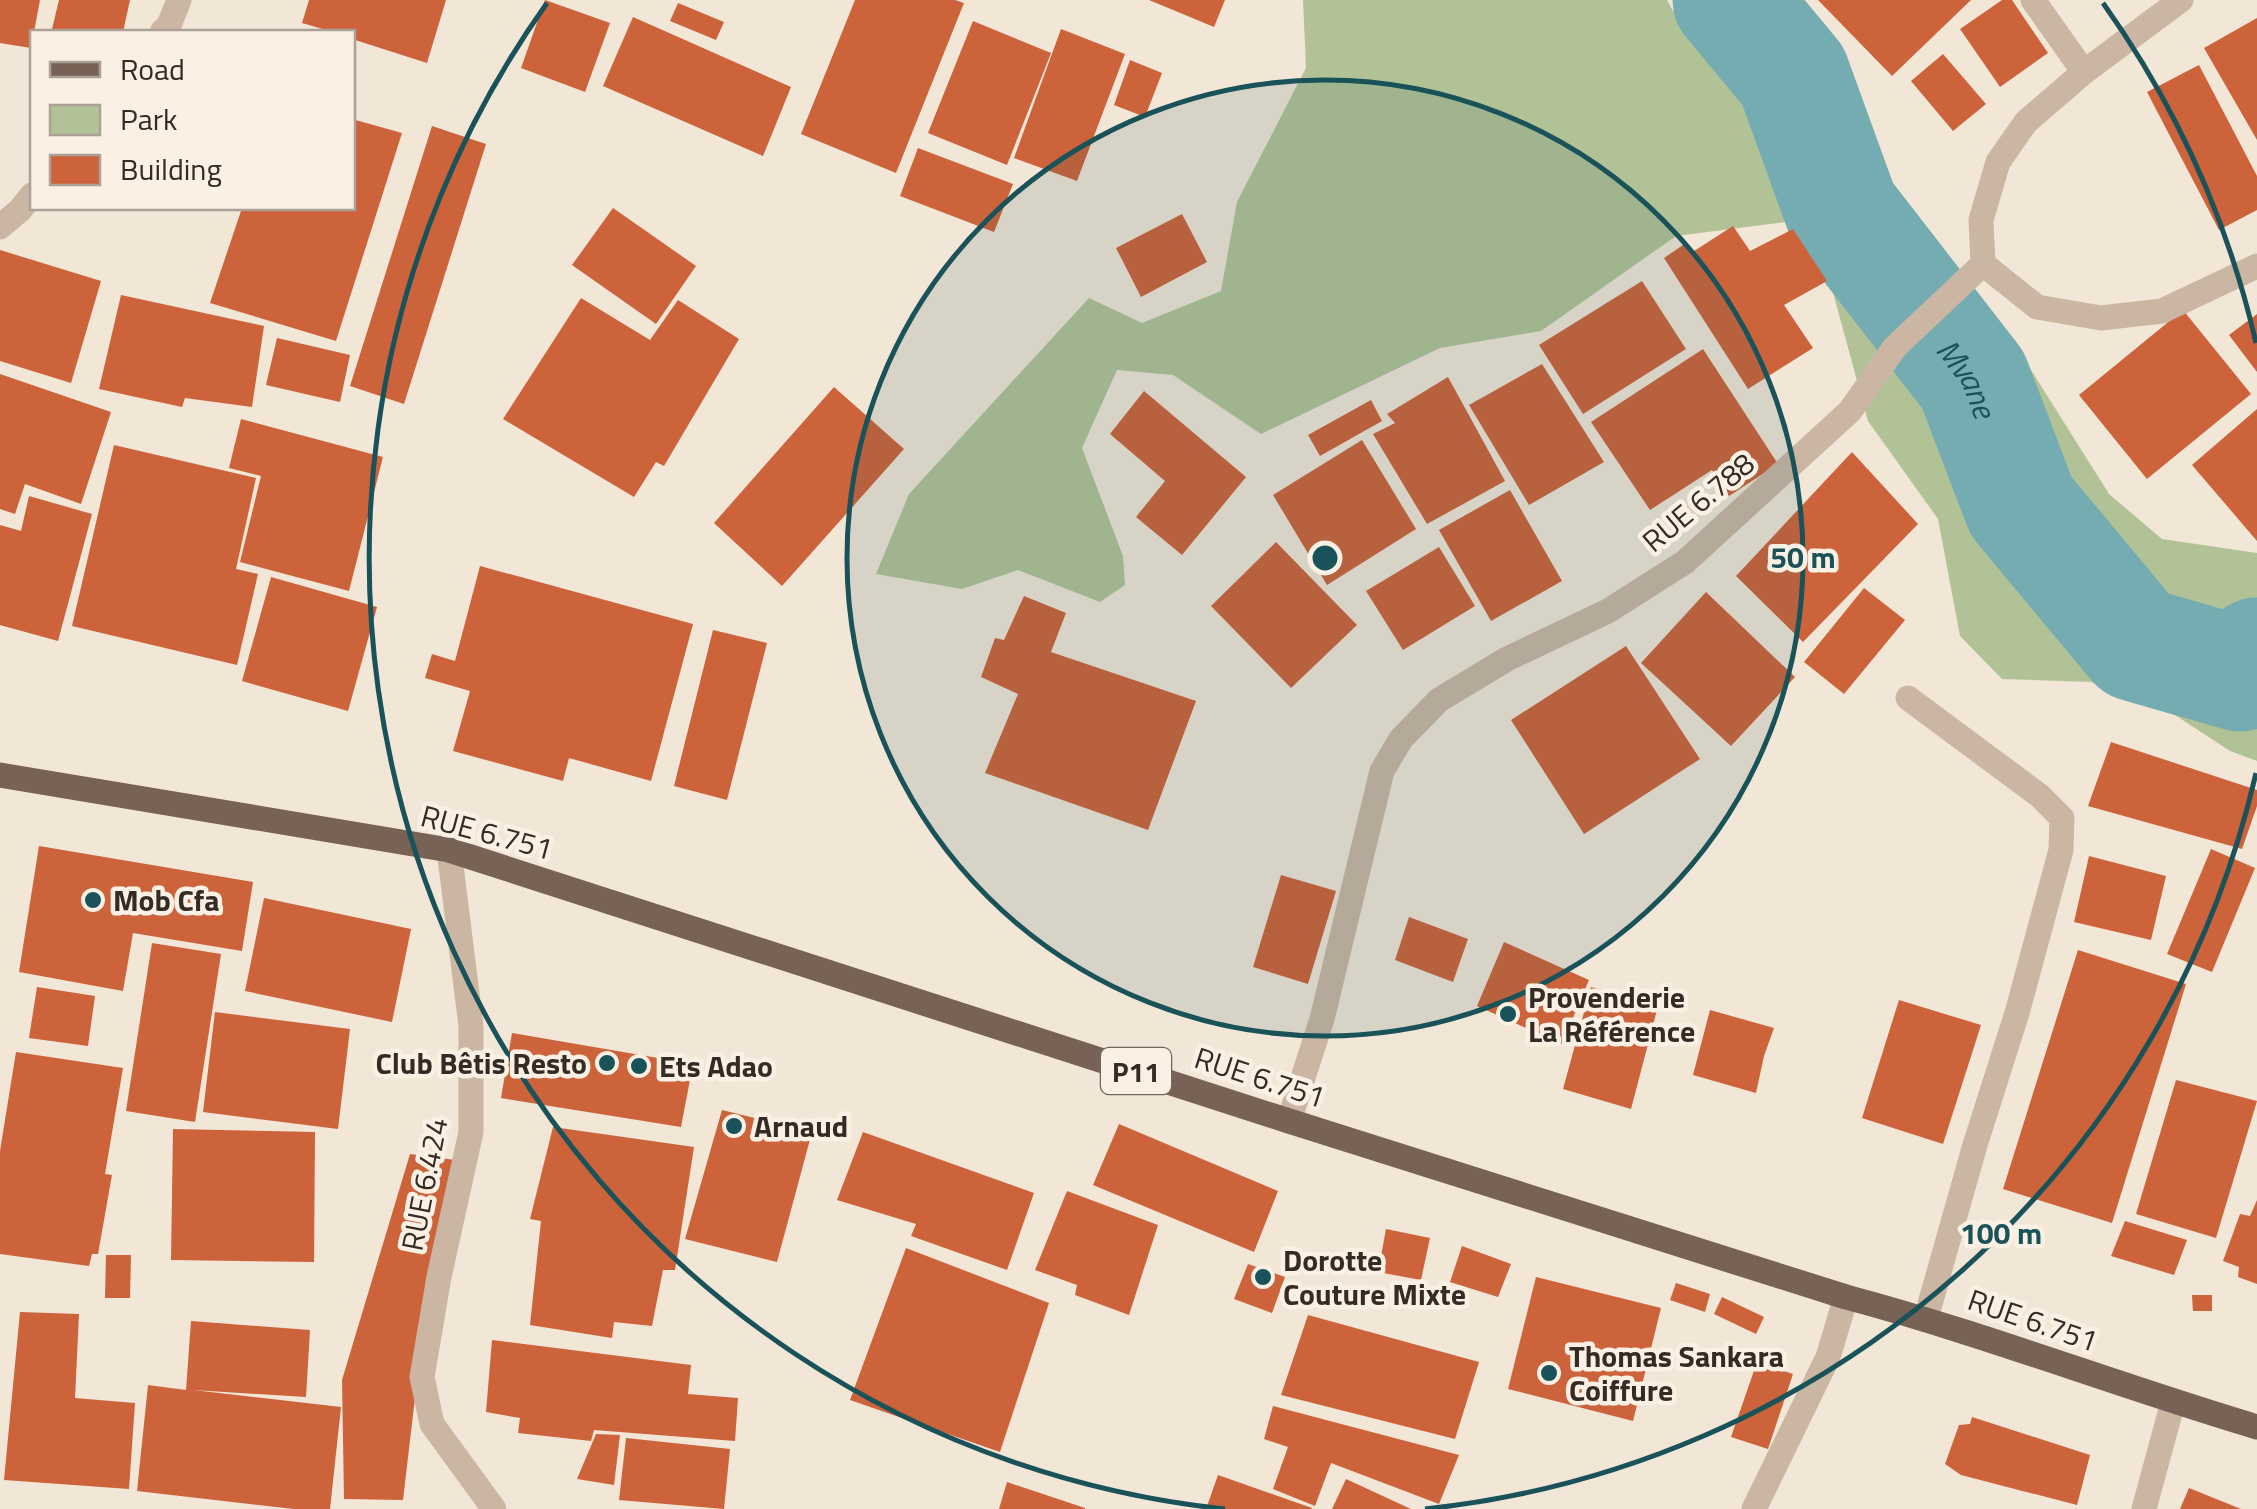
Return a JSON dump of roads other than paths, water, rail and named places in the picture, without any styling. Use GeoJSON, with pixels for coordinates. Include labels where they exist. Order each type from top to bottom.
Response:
{"type":"FeatureCollection","features":[{"type":"Feature","properties":{"kind":"main road","name":"RUE 6.751"},"geometry":{"type":"LineString","coordinates":[[0,775],[450,850],[1288,1121],[1846,1297],[1926,1318],[2257,1427]]}},
{"type":"Feature","properties":{"kind":"street"},"geometry":{"type":"LineString","coordinates":[[164,30],[179,0]]}},
{"type":"Feature","properties":{"kind":"street"},"geometry":{"type":"LineString","coordinates":[[2033,0],[2084,72]]}},
{"type":"Feature","properties":{"kind":"street"},"geometry":{"type":"LineString","coordinates":[[2181,0],[2084,72],[2026,122],[1998,162],[1980,220],[1983,264],[2037,306],[2101,318],[2162,311],[2257,266]]}},
{"type":"Feature","properties":{"kind":"street"},"geometry":{"type":"LineString","coordinates":[[0,227],[30,198]]}},
{"type":"Feature","properties":{"kind":"street","name":"RUE 6.788"},"geometry":{"type":"LineString","coordinates":[[1288,1121],[1322,1019],[1382,771],[1401,739],[1439,700],[1507,659],[1608,611],[1685,562],[1850,411],[1895,347],[1983,264]]}},
{"type":"Feature","properties":{"kind":"street"},"geometry":{"type":"LineString","coordinates":[[1908,698],[2040,796],[2062,818],[2060,850],[2017,1013],[1926,1318]]}},
{"type":"Feature","properties":{"kind":"street","name":"RUE 6.424"},"geometry":{"type":"LineString","coordinates":[[450,850],[471,1026],[471,1132],[438,1277],[422,1377],[432,1424],[494,1509]]}},
{"type":"Feature","properties":{"kind":"street"},"geometry":{"type":"LineString","coordinates":[[1754,1509],[1828,1357],[1846,1297]]}},
{"type":"Feature","properties":{"kind":"street"},"geometry":{"type":"LineString","coordinates":[[2144,1509],[2173,1402]]}},
{"type":"Feature","properties":{"kind":"waterway","name":"Mvane"},"geometry":{"type":"LineString","coordinates":[[1730,0],[1793,76],[1842,211],[1973,380],[2021,506],[2136,644],[2240,674],[2257,655]]}},
{"type":"Feature","properties":{"kind":"place","name":"Mob Cfa"},"geometry":{"type":"Point","coordinates":[93,900]}},
{"type":"Feature","properties":{"kind":"place","name":"Provenderie La Référence"},"geometry":{"type":"Point","coordinates":[1508,1014]}},
{"type":"Feature","properties":{"kind":"place","name":"Club Bêtis Resto"},"geometry":{"type":"Point","coordinates":[607,1063]}},
{"type":"Feature","properties":{"kind":"place","name":"Ets Adao"},"geometry":{"type":"Point","coordinates":[639,1066]}},
{"type":"Feature","properties":{"kind":"place","name":"Arnaud"},"geometry":{"type":"Point","coordinates":[734,1126]}},
{"type":"Feature","properties":{"kind":"place","name":"Dorotte Couture Mixte"},"geometry":{"type":"Point","coordinates":[1263,1277]}},
{"type":"Feature","properties":{"kind":"place","name":"Thomas Sankara Coiffure"},"geometry":{"type":"Point","coordinates":[1549,1373]}}]}
